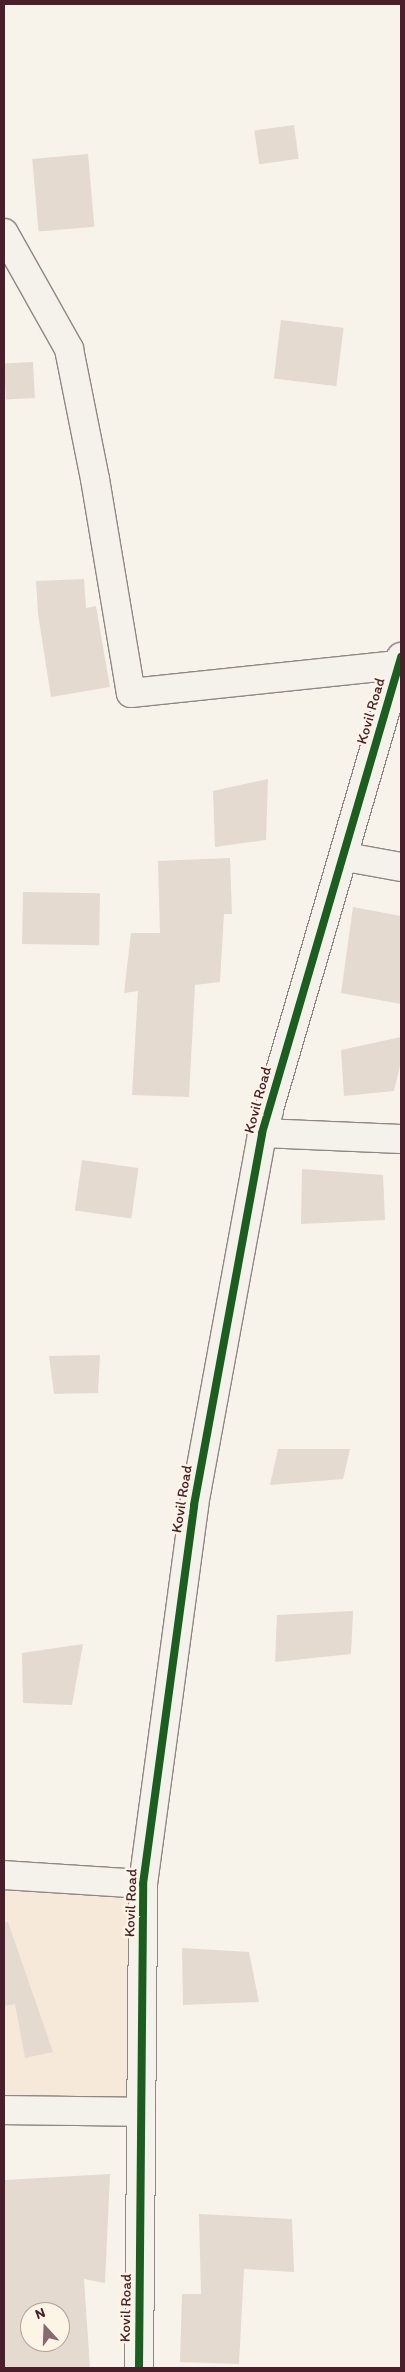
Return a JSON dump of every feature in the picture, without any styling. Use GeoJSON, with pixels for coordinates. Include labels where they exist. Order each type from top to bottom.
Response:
{"type":"FeatureCollection","features":[{"type":"Feature","properties":{"kind":"street"},"geometry":{"type":"LineString","coordinates":[[4,233],[68,349],[95,480],[131,693],[400,661],[346,857],[262,1133],[401,1139]]}},
{"type":"Feature","properties":{"kind":"street","name":"Kovil Road"},"geometry":{"type":"LineString","coordinates":[[139,2368],[143,1884],[194,1505],[262,1133],[400,661]]}},
{"type":"Feature","properties":{"kind":"street"},"geometry":{"type":"LineString","coordinates":[[346,857],[401,867]]}},
{"type":"Feature","properties":{"kind":"street"},"geometry":{"type":"LineString","coordinates":[[4,1875],[143,1884]]}},
{"type":"Feature","properties":{"kind":"street"},"geometry":{"type":"LineString","coordinates":[[4,2110],[142,2112]]}},
{"type":"Feature","properties":{"kind":"shaded area"},"geometry":{"type":"Polygon","coordinates":[[[4,1875],[143,1885],[126,2119],[4,2111],[4,1875]]]}},
{"type":"Feature","properties":{"kind":"building"},"geometry":{"type":"Polygon","coordinates":[[[294,125],[299,159],[259,164],[254,131],[294,125]]]}},
{"type":"Feature","properties":{"kind":"building"},"geometry":{"type":"Polygon","coordinates":[[[88,154],[94,227],[39,232],[32,159],[88,154]]]}},
{"type":"Feature","properties":{"kind":"building"},"geometry":{"type":"Polygon","coordinates":[[[281,320],[344,328],[336,386],[274,379],[281,320]]]}},
{"type":"Feature","properties":{"kind":"building"},"geometry":{"type":"Polygon","coordinates":[[[33,362],[35,398],[6,399],[4,364],[33,362]]]}},
{"type":"Feature","properties":{"kind":"building"},"geometry":{"type":"Polygon","coordinates":[[[84,579],[86,608],[96,606],[110,687],[51,697],[38,614],[36,581],[84,579]]]}},
{"type":"Feature","properties":{"kind":"building"},"geometry":{"type":"Polygon","coordinates":[[[268,779],[266,840],[215,847],[213,791],[268,779]]]}},
{"type":"Feature","properties":{"kind":"building"},"geometry":{"type":"Polygon","coordinates":[[[230,858],[232,914],[224,914],[220,982],[195,985],[189,1097],[132,1095],[138,991],[124,993],[131,933],[160,933],[158,861],[230,858]]]}},
{"type":"Feature","properties":{"kind":"building"},"geometry":{"type":"Polygon","coordinates":[[[23,892],[100,893],[99,945],[22,944],[23,892]]]}},
{"type":"Feature","properties":{"kind":"building"},"geometry":{"type":"Polygon","coordinates":[[[353,907],[401,916],[401,1004],[341,993],[353,907]]]}},
{"type":"Feature","properties":{"kind":"building"},"geometry":{"type":"Polygon","coordinates":[[[401,1037],[401,1061],[394,1091],[344,1096],[341,1050],[401,1037]]]}},
{"type":"Feature","properties":{"kind":"building"},"geometry":{"type":"Polygon","coordinates":[[[82,1160],[138,1168],[131,1218],[75,1211],[82,1160]]]}},
{"type":"Feature","properties":{"kind":"building"},"geometry":{"type":"Polygon","coordinates":[[[302,1169],[383,1175],[385,1220],[301,1224],[302,1169]]]}},
{"type":"Feature","properties":{"kind":"building"},"geometry":{"type":"Polygon","coordinates":[[[100,1355],[98,1393],[54,1394],[49,1356],[100,1355]]]}},
{"type":"Feature","properties":{"kind":"building"},"geometry":{"type":"Polygon","coordinates":[[[278,1449],[350,1449],[343,1479],[270,1485],[278,1449]]]}},
{"type":"Feature","properties":{"kind":"building"},"geometry":{"type":"Polygon","coordinates":[[[353,1611],[351,1654],[275,1662],[277,1615],[353,1611]]]}},
{"type":"Feature","properties":{"kind":"building"},"geometry":{"type":"Polygon","coordinates":[[[83,1644],[72,1705],[23,1703],[22,1653],[83,1644]]]}},
{"type":"Feature","properties":{"kind":"building"},"geometry":{"type":"Polygon","coordinates":[[[4,1922],[8,1922],[53,2052],[25,2058],[15,2004],[4,2006],[4,1922]]]}},
{"type":"Feature","properties":{"kind":"building"},"geometry":{"type":"Polygon","coordinates":[[[182,1948],[249,1952],[259,2002],[183,2005],[182,1948]]]}},
{"type":"Feature","properties":{"kind":"building"},"geometry":{"type":"Polygon","coordinates":[[[110,2174],[105,2283],[84,2279],[90,2368],[4,2368],[4,2180],[110,2174]]]}},
{"type":"Feature","properties":{"kind":"building"},"geometry":{"type":"Polygon","coordinates":[[[199,2214],[292,2219],[294,2272],[244,2269],[239,2364],[180,2362],[182,2294],[201,2294],[199,2214]]]}},
{"type":"Feature","properties":{"kind":"cycle path"},"geometry":{"type":"LineString","coordinates":[[139,2368],[143,1884],[194,1505],[262,1133],[401,657]]}}]}
